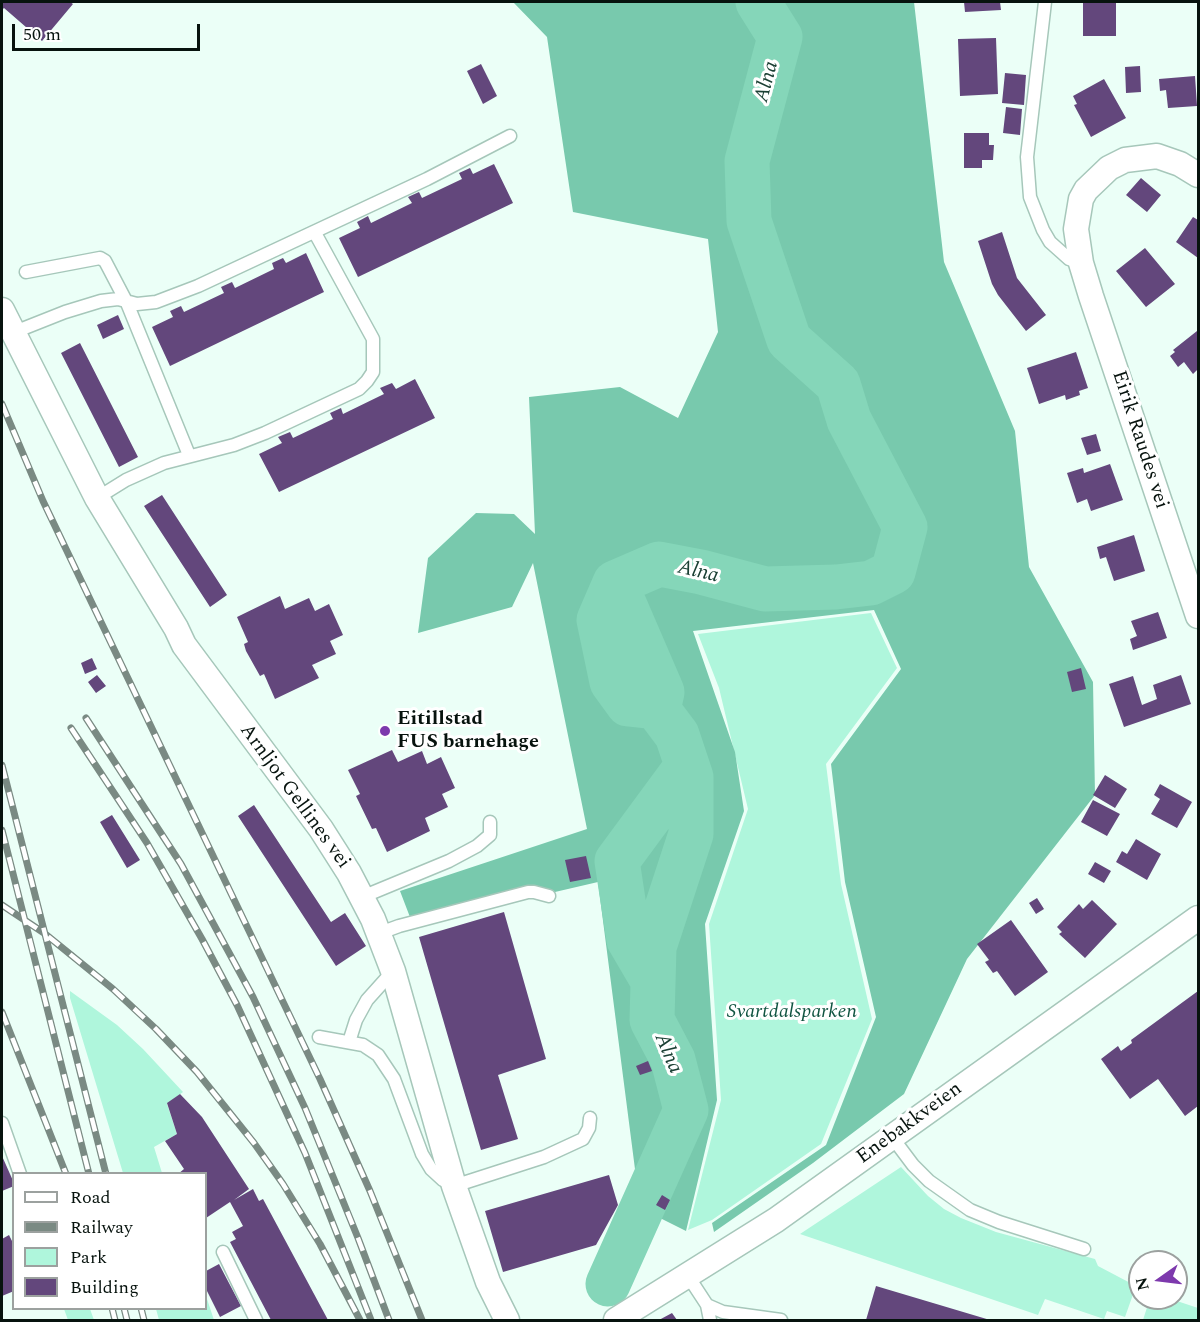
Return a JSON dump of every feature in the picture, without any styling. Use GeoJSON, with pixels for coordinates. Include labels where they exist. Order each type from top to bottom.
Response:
{"type":"FeatureCollection","features":[{"type":"Feature","properties":{"kind":"street","name":"Eirik Raudes vei"},"geometry":{"type":"LineString","coordinates":[[1198,176],[1180,164],[1157,156],[1134,158],[1109,168],[1094,180],[1081,199],[1076,229],[1081,263],[1198,616]]}},
{"type":"Feature","properties":{"kind":"street","name":"Arnljot Gellines vei"},"geometry":{"type":"LineString","coordinates":[[2,310],[97,498],[177,628],[184,645],[321,830],[363,897],[380,933],[393,971],[454,1186],[488,1282],[507,1320]]}},
{"type":"Feature","properties":{"kind":"street","name":"Enebakkveien"},"geometry":{"type":"LineString","coordinates":[[616,1320],[776,1220],[1198,918]]}},
{"type":"Feature","properties":{"kind":"lane"},"geometry":{"type":"LineString","coordinates":[[1045,2],[1028,157],[1030,197],[1050,242],[1069,259],[1081,263]]}},
{"type":"Feature","properties":{"kind":"lane"},"geometry":{"type":"LineString","coordinates":[[12,333],[65,312],[101,301],[118,299],[137,304],[156,302],[198,286],[315,233],[510,136]]}},
{"type":"Feature","properties":{"kind":"lane"},"geometry":{"type":"LineString","coordinates":[[97,498],[126,480],[164,463],[234,445],[265,433],[359,388],[367,381],[373,372],[373,339],[315,233]]}},
{"type":"Feature","properties":{"kind":"lane"},"geometry":{"type":"LineString","coordinates":[[26,272],[100,258],[105,261],[127,303],[189,455]]}},
{"type":"Feature","properties":{"kind":"lane"},"geometry":{"type":"LineString","coordinates":[[363,897],[448,861],[477,846],[490,835],[490,822]]}},
{"type":"Feature","properties":{"kind":"lane"},"geometry":{"type":"LineString","coordinates":[[380,933],[528,892],[549,896]]}},
{"type":"Feature","properties":{"kind":"lane"},"geometry":{"type":"LineString","coordinates":[[349,1042],[366,1000],[393,971]]}},
{"type":"Feature","properties":{"kind":"lane"},"geometry":{"type":"LineString","coordinates":[[319,1037],[363,1045],[378,1055],[394,1079],[422,1154],[431,1169],[442,1180],[454,1186],[544,1157],[583,1139],[589,1128],[590,1118]]}},
{"type":"Feature","properties":{"kind":"lane"},"geometry":{"type":"LineString","coordinates":[[2,1123],[20,1172]]}},
{"type":"Feature","properties":{"kind":"lane"},"geometry":{"type":"LineString","coordinates":[[892,1137],[913,1165],[929,1181],[970,1210],[999,1222],[1084,1249]]}},
{"type":"Feature","properties":{"kind":"lane"},"geometry":{"type":"LineString","coordinates":[[223,1252],[256,1320]]}},
{"type":"Feature","properties":{"kind":"lane"},"geometry":{"type":"LineString","coordinates":[[688,1276],[707,1305],[710,1320]]}},
{"type":"Feature","properties":{"kind":"lane"},"geometry":{"type":"LineString","coordinates":[[707,1305],[723,1312],[781,1320]]}},
{"type":"Feature","properties":{"kind":"green space"},"geometry":{"type":"Polygon","coordinates":[[[513,2],[914,2],[944,262],[1015,431],[1029,567],[1093,682],[1095,795],[967,959],[904,1094],[813,1163],[714,1232],[712,1223],[826,1145],[876,1017],[845,882],[831,764],[901,669],[874,610],[693,631],[735,752],[744,811],[705,924],[717,1100],[686,1231],[640,1208],[598,882],[413,925],[400,891],[587,829],[533,563],[512,607],[418,633],[428,558],[476,513],[514,514],[535,534],[529,397],[620,387],[678,418],[718,332],[708,239],[573,212],[547,37],[513,2]]]}},
{"type":"Feature","properties":{"kind":"green space","name":"Svartdalsparken"},"geometry":{"type":"Polygon","coordinates":[[[871,613],[897,668],[826,764],[841,884],[872,1019],[821,1144],[712,1220],[688,1230],[721,1100],[709,924],[748,809],[719,688],[698,634],[871,613]]]}},
{"type":"Feature","properties":{"kind":"green space"},"geometry":{"type":"Polygon","coordinates":[[[70,991],[117,1025],[183,1092],[167,1104],[177,1134],[154,1147],[162,1172],[123,1172],[70,998],[70,991]]]}},
{"type":"Feature","properties":{"kind":"green space"},"geometry":{"type":"Polygon","coordinates":[[[901,1167],[928,1196],[944,1209],[961,1218],[996,1232],[1095,1259],[1098,1266],[1128,1282],[1128,1309],[1125,1317],[1107,1311],[1104,1319],[1045,1299],[1038,1315],[800,1234],[901,1167]]]}},
{"type":"Feature","properties":{"kind":"green space"},"geometry":{"type":"Polygon","coordinates":[[[207,1299],[214,1320],[159,1320],[156,1310],[207,1310],[207,1299]]]}},
{"type":"Feature","properties":{"kind":"green space"},"geometry":{"type":"Polygon","coordinates":[[[1188,1305],[1198,1308],[1198,1320],[1143,1320],[1146,1310],[1188,1310],[1188,1305]]]}},
{"type":"Feature","properties":{"kind":"green space"},"geometry":{"type":"Polygon","coordinates":[[[64,1310],[90,1310],[94,1320],[68,1320],[64,1310]]]}},
{"type":"Feature","properties":{"kind":"building"},"geometry":{"type":"Polygon","coordinates":[[[2,2],[70,2],[73,4],[42,41],[4,8],[2,10],[2,2]]]}},
{"type":"Feature","properties":{"kind":"building"},"geometry":{"type":"Polygon","coordinates":[[[964,2],[1000,2],[1001,10],[965,12],[964,2]]]}},
{"type":"Feature","properties":{"kind":"building"},"geometry":{"type":"Polygon","coordinates":[[[1083,2],[1116,2],[1116,36],[1083,36],[1083,2]]]}},
{"type":"Feature","properties":{"kind":"building"},"geometry":{"type":"Polygon","coordinates":[[[996,38],[998,94],[960,96],[958,39],[996,38]]]}},
{"type":"Feature","properties":{"kind":"building"},"geometry":{"type":"Polygon","coordinates":[[[481,64],[497,96],[483,104],[467,71],[481,64]]]}},
{"type":"Feature","properties":{"kind":"building"},"geometry":{"type":"Polygon","coordinates":[[[1140,66],[1141,92],[1126,93],[1125,67],[1140,66]]]}},
{"type":"Feature","properties":{"kind":"building"},"geometry":{"type":"Polygon","coordinates":[[[1005,73],[1026,75],[1024,105],[1002,103],[1005,73]]]}},
{"type":"Feature","properties":{"kind":"building"},"geometry":{"type":"Polygon","coordinates":[[[1195,76],[1197,106],[1168,108],[1166,90],[1160,91],[1159,79],[1195,76]]]}},
{"type":"Feature","properties":{"kind":"building"},"geometry":{"type":"Polygon","coordinates":[[[1104,79],[1126,118],[1091,137],[1074,105],[1077,104],[1073,96],[1104,79]]]}},
{"type":"Feature","properties":{"kind":"building"},"geometry":{"type":"Polygon","coordinates":[[[1006,107],[1022,109],[1020,135],[1003,133],[1006,107]]]}},
{"type":"Feature","properties":{"kind":"building"},"geometry":{"type":"Polygon","coordinates":[[[964,133],[989,133],[989,145],[994,145],[993,160],[982,160],[982,168],[964,168],[964,133]]]}},
{"type":"Feature","properties":{"kind":"building"},"geometry":{"type":"Polygon","coordinates":[[[494,164],[513,203],[358,277],[339,238],[360,228],[357,222],[368,216],[371,223],[412,203],[408,197],[419,192],[422,198],[462,179],[459,173],[470,168],[473,174],[494,164]]]}},
{"type":"Feature","properties":{"kind":"building"},"geometry":{"type":"Polygon","coordinates":[[[1141,178],[1161,195],[1147,212],[1126,195],[1141,178]]]}},
{"type":"Feature","properties":{"kind":"building"},"geometry":{"type":"Polygon","coordinates":[[[1193,217],[1198,220],[1198,258],[1176,242],[1193,217]]]}},
{"type":"Feature","properties":{"kind":"building"},"geometry":{"type":"Polygon","coordinates":[[[1002,232],[1017,278],[1046,315],[1026,331],[992,284],[978,241],[1002,232]]]}},
{"type":"Feature","properties":{"kind":"building"},"geometry":{"type":"Polygon","coordinates":[[[1145,248],[1175,284],[1146,307],[1116,271],[1145,248]]]}},
{"type":"Feature","properties":{"kind":"building"},"geometry":{"type":"Polygon","coordinates":[[[306,253],[324,292],[170,366],[152,327],[173,317],[170,311],[181,306],[184,312],[224,293],[221,287],[232,282],[235,288],[274,269],[272,263],[283,258],[286,263],[306,253]]]}},
{"type":"Feature","properties":{"kind":"building"},"geometry":{"type":"Polygon","coordinates":[[[118,315],[124,329],[103,339],[97,325],[118,315]]]}},
{"type":"Feature","properties":{"kind":"building"},"geometry":{"type":"Polygon","coordinates":[[[1197,331],[1198,369],[1193,374],[1184,362],[1178,367],[1170,356],[1175,352],[1173,350],[1197,331]]]}},
{"type":"Feature","properties":{"kind":"building"},"geometry":{"type":"Polygon","coordinates":[[[80,343],[138,457],[119,467],[61,353],[80,343]]]}},
{"type":"Feature","properties":{"kind":"building"},"geometry":{"type":"Polygon","coordinates":[[[1076,352],[1088,388],[1079,391],[1080,395],[1066,400],[1065,395],[1039,404],[1027,368],[1076,352]]]}},
{"type":"Feature","properties":{"kind":"building"},"geometry":{"type":"Polygon","coordinates":[[[415,379],[435,418],[279,492],[259,454],[282,443],[278,437],[290,432],[293,438],[333,419],[330,413],[341,408],[343,414],[384,394],[380,388],[392,383],[396,389],[415,379]]]}},
{"type":"Feature","properties":{"kind":"building"},"geometry":{"type":"Polygon","coordinates":[[[1096,434],[1101,451],[1087,455],[1081,438],[1096,434]]]}},
{"type":"Feature","properties":{"kind":"building"},"geometry":{"type":"Polygon","coordinates":[[[1110,464],[1123,500],[1091,511],[1087,499],[1077,503],[1067,473],[1083,468],[1084,473],[1110,464]]]}},
{"type":"Feature","properties":{"kind":"building"},"geometry":{"type":"Polygon","coordinates":[[[162,495],[227,595],[210,607],[144,506],[162,495]]]}},
{"type":"Feature","properties":{"kind":"building"},"geometry":{"type":"Polygon","coordinates":[[[1134,535],[1145,571],[1114,581],[1106,557],[1100,559],[1097,547],[1134,535]]]}},
{"type":"Feature","properties":{"kind":"building"},"geometry":{"type":"Polygon","coordinates":[[[280,596],[285,609],[309,598],[315,611],[329,604],[343,635],[330,641],[336,654],[312,665],[319,678],[275,699],[264,674],[260,676],[246,651],[244,644],[248,642],[237,617],[280,596]]]}},
{"type":"Feature","properties":{"kind":"building"},"geometry":{"type":"Polygon","coordinates":[[[1158,612],[1167,638],[1133,650],[1130,639],[1137,636],[1131,621],[1158,612]]]}},
{"type":"Feature","properties":{"kind":"building"},"geometry":{"type":"Polygon","coordinates":[[[92,658],[97,669],[85,674],[81,663],[92,658]]]}},
{"type":"Feature","properties":{"kind":"building"},"geometry":{"type":"Polygon","coordinates":[[[1081,668],[1086,689],[1072,692],[1067,672],[1081,668]]]}},
{"type":"Feature","properties":{"kind":"building"},"geometry":{"type":"Polygon","coordinates":[[[97,675],[106,686],[96,693],[88,682],[97,675]]]}},
{"type":"Feature","properties":{"kind":"building"},"geometry":{"type":"Polygon","coordinates":[[[1181,675],[1191,704],[1124,727],[1109,684],[1133,676],[1142,705],[1157,699],[1153,685],[1181,675]]]}},
{"type":"Feature","properties":{"kind":"building"},"geometry":{"type":"Polygon","coordinates":[[[392,750],[398,762],[422,751],[427,764],[441,757],[455,788],[442,794],[448,807],[425,818],[430,831],[387,852],[376,828],[372,829],[356,796],[360,794],[348,770],[392,750]]]}},
{"type":"Feature","properties":{"kind":"building"},"geometry":{"type":"Polygon","coordinates":[[[1105,775],[1127,789],[1115,808],[1093,795],[1105,775]]]}},
{"type":"Feature","properties":{"kind":"building"},"geometry":{"type":"Polygon","coordinates":[[[1160,784],[1192,802],[1177,828],[1151,814],[1160,799],[1154,795],[1160,784]]]}},
{"type":"Feature","properties":{"kind":"building"},"geometry":{"type":"Polygon","coordinates":[[[1093,800],[1120,814],[1107,836],[1081,822],[1093,800]]]}},
{"type":"Feature","properties":{"kind":"building"},"geometry":{"type":"Polygon","coordinates":[[[254,805],[331,922],[345,913],[366,946],[336,966],[238,816],[254,805]]]}},
{"type":"Feature","properties":{"kind":"building"},"geometry":{"type":"Polygon","coordinates":[[[112,815],[140,860],[127,868],[100,822],[112,815]]]}},
{"type":"Feature","properties":{"kind":"building"},"geometry":{"type":"Polygon","coordinates":[[[1136,839],[1161,854],[1147,880],[1116,862],[1122,851],[1127,854],[1136,839]]]}},
{"type":"Feature","properties":{"kind":"building"},"geometry":{"type":"Polygon","coordinates":[[[586,856],[591,878],[570,882],[565,860],[586,856]]]}},
{"type":"Feature","properties":{"kind":"building"},"geometry":{"type":"Polygon","coordinates":[[[1095,862],[1111,871],[1104,883],[1088,874],[1095,862]]]}},
{"type":"Feature","properties":{"kind":"building"},"geometry":{"type":"Polygon","coordinates":[[[1037,898],[1044,909],[1036,914],[1029,903],[1037,898]]]}},
{"type":"Feature","properties":{"kind":"building"},"geometry":{"type":"Polygon","coordinates":[[[1092,900],[1117,924],[1085,958],[1059,934],[1062,932],[1057,927],[1079,904],[1083,909],[1092,900]]]}},
{"type":"Feature","properties":{"kind":"building"},"geometry":{"type":"Polygon","coordinates":[[[504,912],[546,1059],[498,1075],[518,1139],[481,1150],[419,937],[504,912]]]}},
{"type":"Feature","properties":{"kind":"building"},"geometry":{"type":"Polygon","coordinates":[[[1011,920],[1048,972],[1015,996],[997,971],[993,973],[985,962],[989,960],[977,944],[1011,920]]]}},
{"type":"Feature","properties":{"kind":"building"},"geometry":{"type":"Polygon","coordinates":[[[1198,991],[1198,1106],[1185,1116],[1158,1079],[1130,1099],[1101,1059],[1118,1046],[1121,1051],[1132,1043],[1131,1040],[1198,991]]]}},
{"type":"Feature","properties":{"kind":"building"},"geometry":{"type":"Polygon","coordinates":[[[648,1061],[652,1071],[640,1075],[636,1066],[648,1061]]]}},
{"type":"Feature","properties":{"kind":"building"},"geometry":{"type":"Polygon","coordinates":[[[180,1094],[202,1117],[249,1189],[234,1200],[253,1189],[259,1201],[263,1199],[328,1320],[271,1320],[230,1242],[236,1239],[232,1232],[243,1226],[230,1202],[207,1217],[207,1172],[180,1172],[184,1169],[165,1141],[177,1134],[167,1103],[180,1094]]]}},
{"type":"Feature","properties":{"kind":"building"},"geometry":{"type":"Polygon","coordinates":[[[2,1156],[12,1178],[12,1187],[2,1191],[2,1156]]]}},
{"type":"Feature","properties":{"kind":"building"},"geometry":{"type":"Polygon","coordinates":[[[609,1175],[618,1205],[596,1245],[503,1272],[485,1211],[609,1175]]]}},
{"type":"Feature","properties":{"kind":"building"},"geometry":{"type":"Polygon","coordinates":[[[662,1195],[670,1200],[665,1210],[656,1205],[662,1195]]]}},
{"type":"Feature","properties":{"kind":"building"},"geometry":{"type":"Polygon","coordinates":[[[9,1235],[12,1241],[12,1292],[2,1296],[2,1239],[9,1235]]]}},
{"type":"Feature","properties":{"kind":"building"},"geometry":{"type":"Polygon","coordinates":[[[219,1264],[241,1306],[220,1317],[207,1291],[207,1270],[219,1264]]]}},
{"type":"Feature","properties":{"kind":"building"},"geometry":{"type":"Polygon","coordinates":[[[876,1286],[990,1320],[866,1320],[876,1286]]]}},
{"type":"Feature","properties":{"kind":"building"},"geometry":{"type":"Polygon","coordinates":[[[672,1313],[677,1320],[659,1320],[672,1313]]]}},
{"type":"Feature","properties":{"kind":"waterway","name":"Alna"},"geometry":{"type":"LineString","coordinates":[[608,1284],[686,1110],[673,1060],[652,1020],[654,947],[691,834],[691,777],[677,735],[656,707],[628,704],[612,682],[599,620],[615,583],[659,564],[701,572],[765,589],[836,587],[871,583],[893,572],[905,527],[849,420],[838,384],[789,340],[749,221],[747,161],[780,37],[758,2]]}},
{"type":"Feature","properties":{"kind":"waterway"},"geometry":{"type":"LineString","coordinates":[[615,583],[662,692],[658,710]]}},
{"type":"Feature","properties":{"kind":"waterway"},"geometry":{"type":"LineString","coordinates":[[653,981],[629,940],[617,861],[687,766]]}},
{"type":"Feature","properties":{"kind":"railway"},"geometry":{"type":"LineString","coordinates":[[2,404],[43,501],[320,1079],[370,1191],[422,1320]]}},
{"type":"Feature","properties":{"kind":"railway"},"geometry":{"type":"LineString","coordinates":[[86,718],[181,864],[253,997],[305,1108],[389,1320]]}},
{"type":"Feature","properties":{"kind":"railway"},"geometry":{"type":"LineString","coordinates":[[71,728],[147,843],[237,1005],[305,1153],[371,1320]]}},
{"type":"Feature","properties":{"kind":"railway"},"geometry":{"type":"LineString","coordinates":[[2,765],[105,1172]]}},
{"type":"Feature","properties":{"kind":"railway"},"geometry":{"type":"LineString","coordinates":[[2,830],[88,1172]]}},
{"type":"Feature","properties":{"kind":"railway"},"geometry":{"type":"LineString","coordinates":[[2,905],[44,933],[113,989],[197,1072],[254,1143],[283,1184],[320,1244],[360,1320]]}},
{"type":"Feature","properties":{"kind":"railway"},"geometry":{"type":"LineString","coordinates":[[2,1012],[65,1172]]}},
{"type":"Feature","properties":{"kind":"railway"},"geometry":{"type":"LineString","coordinates":[[112,1310],[115,1320]]}},
{"type":"Feature","properties":{"kind":"railway"},"geometry":{"type":"LineString","coordinates":[[124,1310],[127,1320]]}},
{"type":"Feature","properties":{"kind":"railway"},"geometry":{"type":"LineString","coordinates":[[142,1310],[144,1320]]}},
{"type":"Feature","properties":{"kind":"place","name":"Eitillstad FUS barnehage"},"geometry":{"type":"Point","coordinates":[385,731]}}]}
